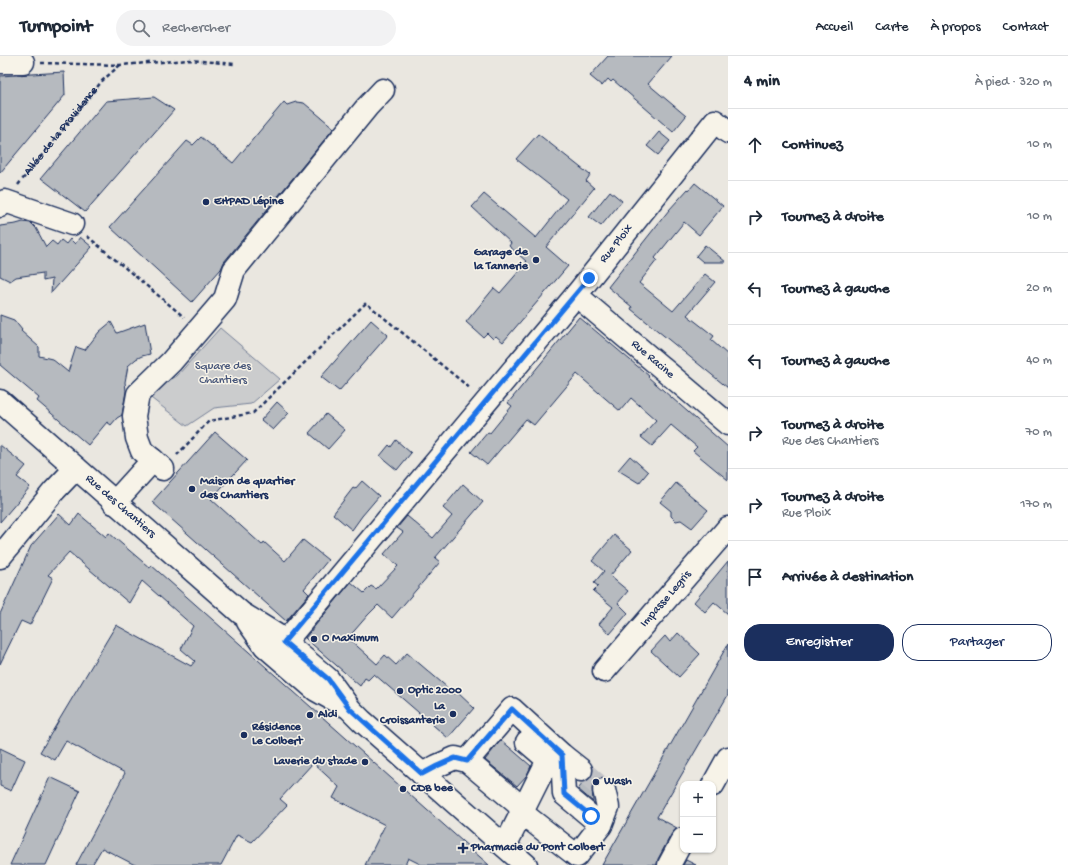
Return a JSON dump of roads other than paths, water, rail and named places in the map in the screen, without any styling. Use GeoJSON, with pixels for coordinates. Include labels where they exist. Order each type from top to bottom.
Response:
{"type":"FeatureCollection","features":[{"type":"Feature","properties":{"kind":"street"},"geometry":{"type":"LineString","coordinates":[[0,62],[23,62]]}},
{"type":"Feature","properties":{"kind":"street"},"geometry":{"type":"LineString","coordinates":[[114,502],[158,465],[142,451],[137,438],[134,416],[138,394],[171,362],[225,299],[234,270],[367,107],[383,90]]}},
{"type":"Feature","properties":{"kind":"street","name":"Rue Ploix"},"geometry":{"type":"LineString","coordinates":[[284,642],[576,294],[722,126]]}},
{"type":"Feature","properties":{"kind":"street"},"geometry":{"type":"LineString","coordinates":[[2,204],[72,224]]}},
{"type":"Feature","properties":{"kind":"street","name":"Rue Racine"},"geometry":{"type":"LineString","coordinates":[[576,294],[728,424]]}},
{"type":"Feature","properties":{"kind":"street","name":"Rue des Chantiers"},"geometry":{"type":"LineString","coordinates":[[0,401],[241,613],[275,634],[328,679],[350,709],[526,865]]}},
{"type":"Feature","properties":{"kind":"street"},"geometry":{"type":"LineString","coordinates":[[0,557],[54,491],[76,468]]}},
{"type":"Feature","properties":{"kind":"street","name":"Impasse Legris"},"geometry":{"type":"LineString","coordinates":[[604,670],[728,528]]}},
{"type":"Feature","properties":{"kind":"street","name":"Rue des Chantiers"},"geometry":{"type":"LineString","coordinates":[[241,613],[265,646],[316,690],[350,709]]}},
{"type":"Feature","properties":{"kind":"street"},"geometry":{"type":"LineString","coordinates":[[467,761],[512,709],[562,755],[581,770]]}},
{"type":"Feature","properties":{"kind":"street"},"geometry":{"type":"LineString","coordinates":[[502,720],[548,760],[505,846]]}},
{"type":"Feature","properties":{"kind":"street"},"geometry":{"type":"LineString","coordinates":[[562,755],[564,794],[600,825]]}},
{"type":"Feature","properties":{"kind":"street"},"geometry":{"type":"LineString","coordinates":[[422,774],[455,758],[467,761],[518,804],[522,813],[576,856],[600,825],[608,807],[604,790]]}},
{"type":"Feature","properties":{"kind":"street"},"geometry":{"type":"LineString","coordinates":[[715,781],[728,758]]}},
{"type":"Feature","properties":{"kind":"street"},"geometry":{"type":"LineString","coordinates":[[669,865],[680,845]]}},
{"type":"Feature","properties":{"kind":"tunnel"},"geometry":{"type":"LineString","coordinates":[[581,770],[604,790]]}},
{"type":"Feature","properties":{"kind":"place","name":"EHPAD Lépine"},"geometry":{"type":"Point","coordinates":[206,202]}},
{"type":"Feature","properties":{"kind":"place","name":"Garage de la Tannerie"},"geometry":{"type":"Point","coordinates":[536,260]}},
{"type":"Feature","properties":{"kind":"place","name":"Maison de quartier des Chantiers"},"geometry":{"type":"Point","coordinates":[192,489]}},
{"type":"Feature","properties":{"kind":"place","name":"O Maximum"},"geometry":{"type":"Point","coordinates":[314,639]}},
{"type":"Feature","properties":{"kind":"place","name":"Optic 2000"},"geometry":{"type":"Point","coordinates":[400,691]}},
{"type":"Feature","properties":{"kind":"place","name":"La Croissanterie"},"geometry":{"type":"Point","coordinates":[453,714]}},
{"type":"Feature","properties":{"kind":"place","name":"Aldi"},"geometry":{"type":"Point","coordinates":[310,715]}},
{"type":"Feature","properties":{"kind":"place","name":"Résidence Le Colbert"},"geometry":{"type":"Point","coordinates":[244,735]}},
{"type":"Feature","properties":{"kind":"place","name":"Laverie du stade"},"geometry":{"type":"Point","coordinates":[365,762]}},
{"type":"Feature","properties":{"kind":"place","name":"Wash"},"geometry":{"type":"Point","coordinates":[596,782]}},
{"type":"Feature","properties":{"kind":"place","name":"CDB bee"},"geometry":{"type":"Point","coordinates":[403,789]}},
{"type":"Feature","properties":{"kind":"place","name":"Pharmacie du Pont Colbert"},"geometry":{"type":"Point","coordinates":[463,848]}},
{"type":"Feature","properties":{"kind":"park label","name":"Square des Chantiers"},"geometry":{"type":"Point","coordinates":[223,374]}}]}
